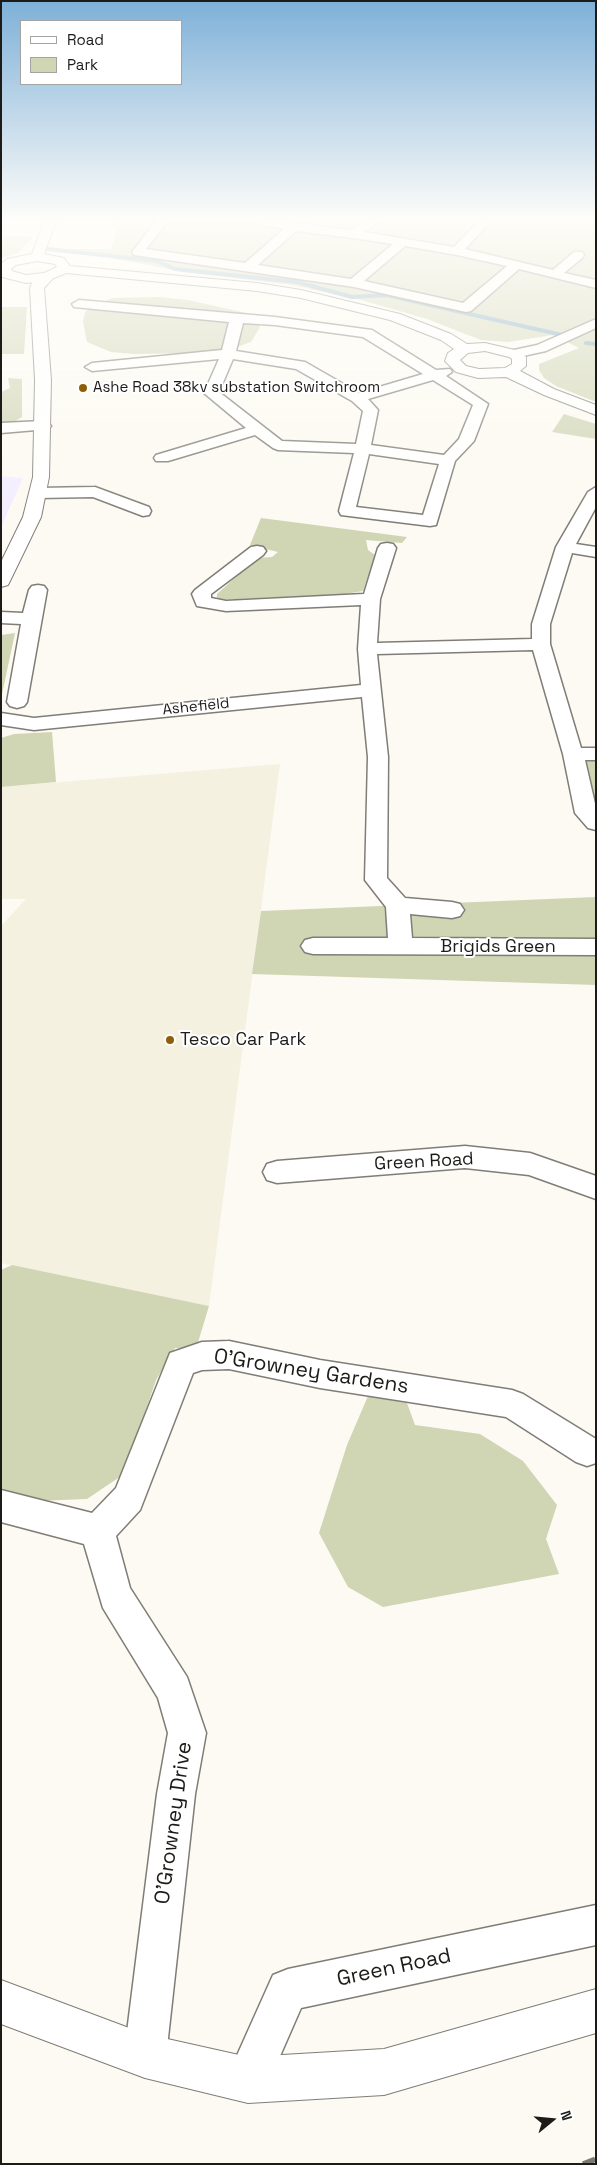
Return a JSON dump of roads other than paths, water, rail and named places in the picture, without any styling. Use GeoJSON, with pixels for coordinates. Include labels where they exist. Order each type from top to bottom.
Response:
{"type":"FeatureCollection","features":[{"type":"Feature","properties":{"kind":"main road"},"geometry":{"type":"LineString","coordinates":[[1,581],[28,527],[38,492],[43,426],[40,320]]}},
{"type":"Feature","properties":{"kind":"main road"},"geometry":{"type":"LineString","coordinates":[[402,320],[446,337],[464,349]]}},
{"type":"Feature","properties":{"kind":"main road"},"geometry":{"type":"LineString","coordinates":[[485,347],[514,354],[519,357],[520,366],[508,372],[489,375],[448,372],[453,356],[464,349],[485,347]]}},
{"type":"Feature","properties":{"kind":"main road"},"geometry":{"type":"LineString","coordinates":[[508,372],[596,410]]}},
{"type":"Feature","properties":{"kind":"main road"},"geometry":{"type":"LineString","coordinates":[[1,2002],[145,2056],[230,2076],[384,2072],[596,2011]]}},
{"type":"Feature","properties":{"kind":"street"},"geometry":{"type":"LineString","coordinates":[[237,320],[228,354],[211,393],[278,445],[363,449],[448,460]]}},
{"type":"Feature","properties":{"kind":"street"},"geometry":{"type":"LineString","coordinates":[[92,367],[228,354],[300,365],[357,398],[371,410],[345,517],[430,521],[448,460],[466,441],[481,404],[448,372],[367,333],[257,320]]}},
{"type":"Feature","properties":{"kind":"street"},"geometry":{"type":"LineString","coordinates":[[514,354],[541,348],[596,322]]}},
{"type":"Feature","properties":{"kind":"street"},"geometry":{"type":"LineString","coordinates":[[357,398],[448,372]]}},
{"type":"Feature","properties":{"kind":"street"},"geometry":{"type":"LineString","coordinates":[[1,428],[43,426]]}},
{"type":"Feature","properties":{"kind":"street"},"geometry":{"type":"LineString","coordinates":[[162,458],[258,429]]}},
{"type":"Feature","properties":{"kind":"street"},"geometry":{"type":"LineString","coordinates":[[38,492],[94,492],[120,500],[144,511]]}},
{"type":"Feature","properties":{"kind":"street"},"geometry":{"type":"LineString","coordinates":[[596,492],[565,548],[541,624],[542,644],[573,754],[586,813],[596,823]]}},
{"type":"Feature","properties":{"kind":"street"},"geometry":{"type":"LineString","coordinates":[[386,548],[371,599],[367,650],[378,757],[376,880],[398,905],[400,946]]}},
{"type":"Feature","properties":{"kind":"street"},"geometry":{"type":"LineString","coordinates":[[565,548],[596,552]]}},
{"type":"Feature","properties":{"kind":"street"},"geometry":{"type":"LineString","coordinates":[[256,551],[205,590],[201,594],[203,602],[226,606],[371,599]]}},
{"type":"Feature","properties":{"kind":"street"},"geometry":{"type":"LineString","coordinates":[[17,702],[31,619],[38,590]]}},
{"type":"Feature","properties":{"kind":"street"},"geometry":{"type":"LineString","coordinates":[[1,617],[31,619]]}},
{"type":"Feature","properties":{"kind":"street"},"geometry":{"type":"LineString","coordinates":[[367,650],[542,644]]}},
{"type":"Feature","properties":{"kind":"street","name":"Ashefield"},"geometry":{"type":"LineString","coordinates":[[1,728],[23,724],[370,690]]}},
{"type":"Feature","properties":{"kind":"street"},"geometry":{"type":"LineString","coordinates":[[1,718],[23,724]]}},
{"type":"Feature","properties":{"kind":"street"},"geometry":{"type":"LineString","coordinates":[[573,754],[596,754]]}},
{"type":"Feature","properties":{"kind":"street"},"geometry":{"type":"LineString","coordinates":[[398,905],[452,910]]}},
{"type":"Feature","properties":{"kind":"street","name":"Brigids Green"},"geometry":{"type":"LineString","coordinates":[[313,946],[596,947]]}},
{"type":"Feature","properties":{"kind":"street","name":"Green Road"},"geometry":{"type":"LineString","coordinates":[[278,1172],[465,1157],[530,1164],[596,1188]]}},
{"type":"Feature","properties":{"kind":"street","name":"O'Growney Gardens"},"geometry":{"type":"LineString","coordinates":[[98,1532],[128,1499],[181,1363],[202,1356],[229,1355],[320,1374],[512,1404],[587,1451]]}},
{"type":"Feature","properties":{"kind":"street"},"geometry":{"type":"LineString","coordinates":[[1,1506],[98,1532]]}},
{"type":"Feature","properties":{"kind":"street","name":"O'Growney Drive"},"geometry":{"type":"LineString","coordinates":[[98,1532],[115,1596],[174,1690],[187,1733],[176,1794],[145,2056]]}},
{"type":"Feature","properties":{"kind":"street","name":"Green Road"},"geometry":{"type":"LineString","coordinates":[[230,2076],[288,1990],[596,1925]]}},
{"type":"Feature","properties":{"kind":"waterway"},"geometry":{"type":"LineString","coordinates":[[496,320],[562,335]]}},
{"type":"Feature","properties":{"kind":"waterway"},"geometry":{"type":"LineString","coordinates":[[586,343],[596,344]]}},
{"type":"Feature","properties":{"kind":"railway"},"geometry":{"type":"LineString","coordinates":[[583,2164],[596,2159]]}},
{"type":"Feature","properties":{"kind":"place","name":"Ashe Road 38kv substation Switchroom"},"geometry":{"type":"Point","coordinates":[83,388]}},
{"type":"Feature","properties":{"kind":"place","name":"Tesco Car Park"},"geometry":{"type":"Point","coordinates":[170,1040]}}]}
